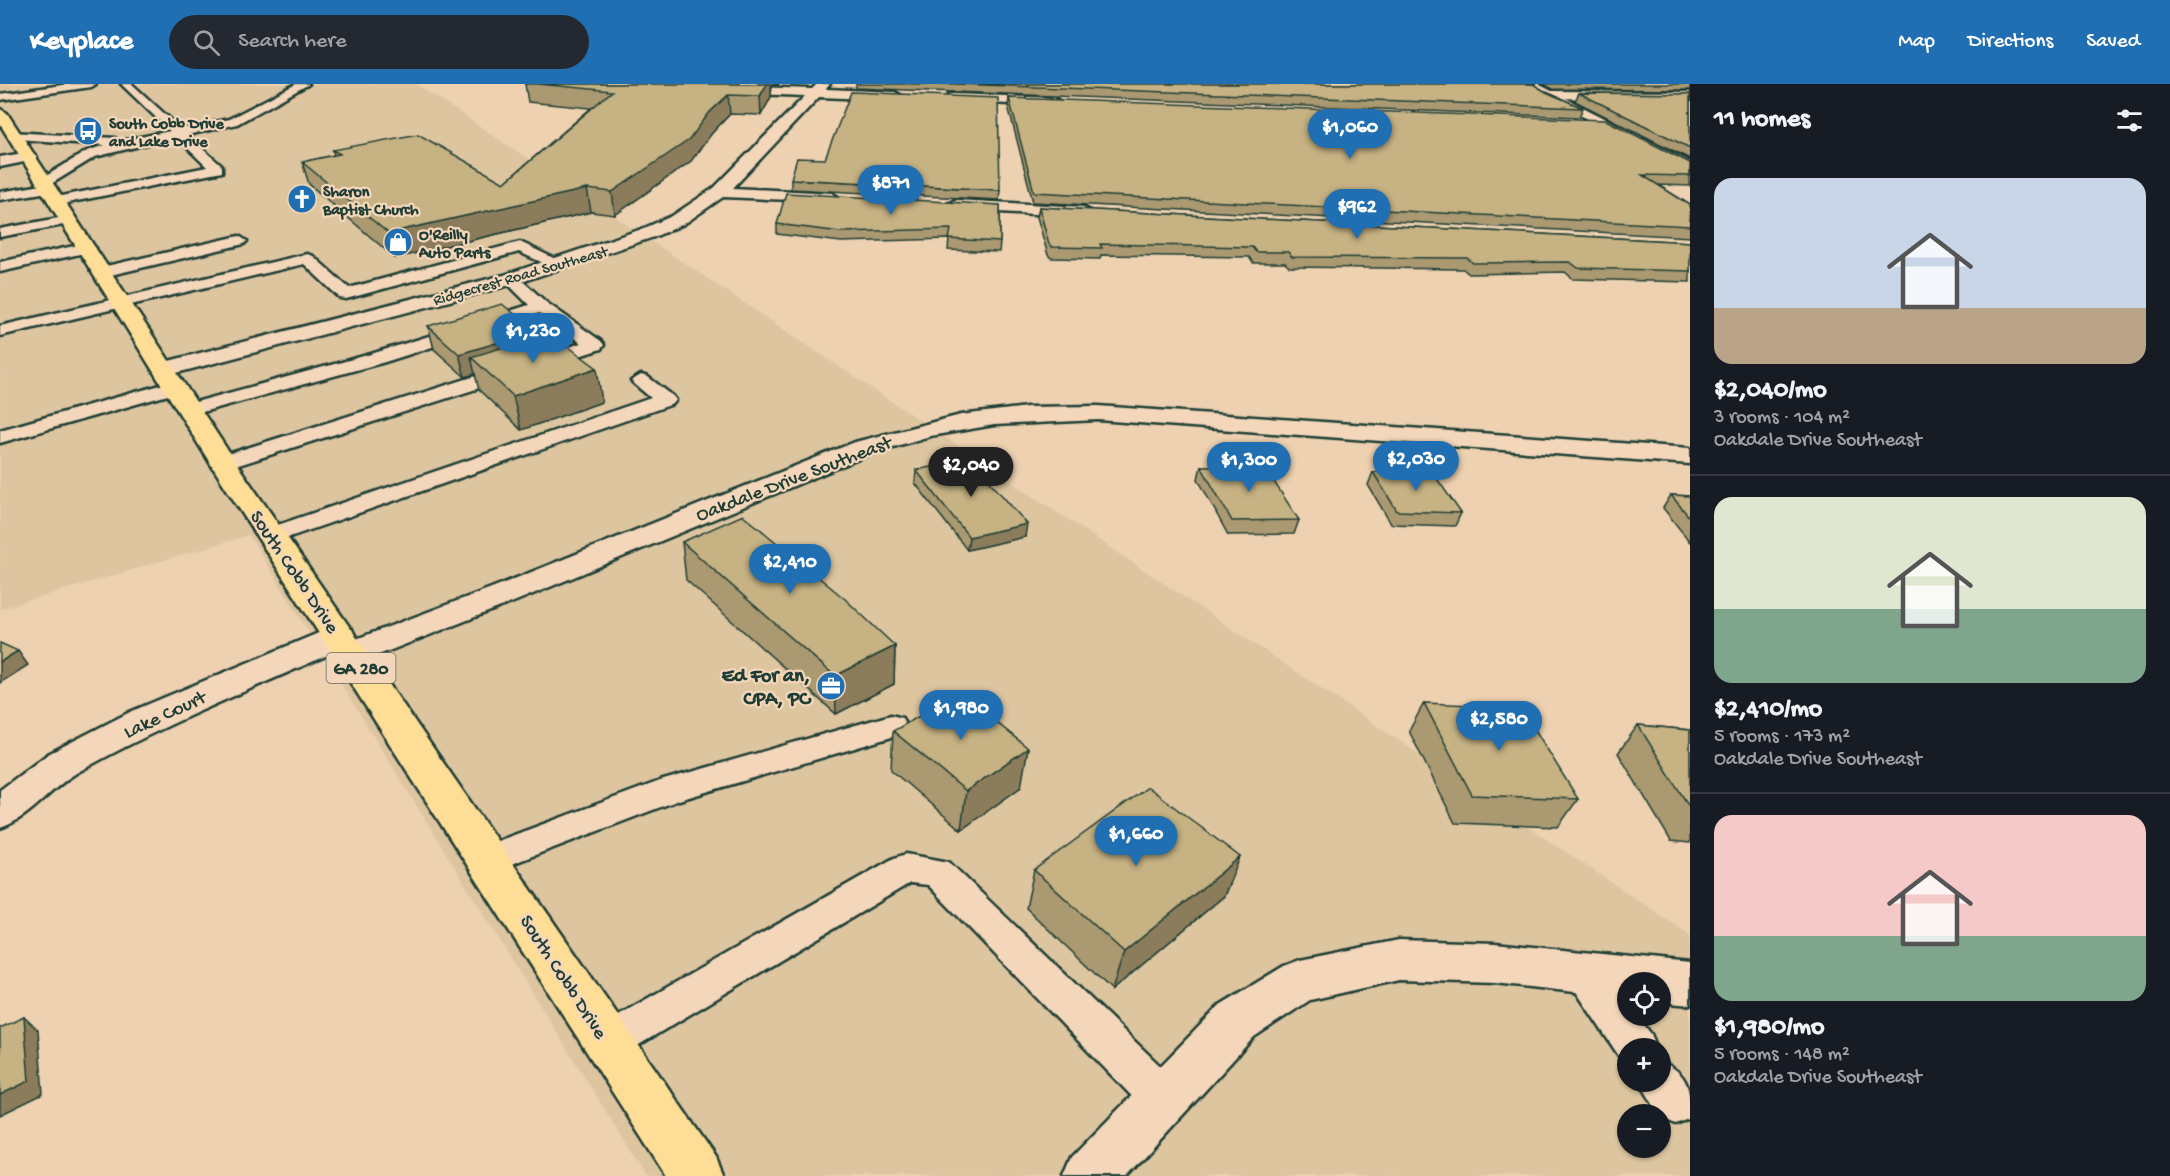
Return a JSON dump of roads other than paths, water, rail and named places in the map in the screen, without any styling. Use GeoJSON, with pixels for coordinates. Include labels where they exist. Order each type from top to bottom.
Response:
{"type":"FeatureCollection","features":[{"type":"Feature","properties":{"kind":"main road","name":"South Cobb Drive"},"geometry":{"type":"LineString","coordinates":[[1,117],[38,178],[122,302],[223,463],[697,1176]]}},
{"type":"Feature","properties":{"kind":"street"},"geometry":{"type":"LineString","coordinates":[[1528,84],[1690,168]]}},
{"type":"Feature","properties":{"kind":"street"},"geometry":{"type":"LineString","coordinates":[[711,88],[820,88],[910,96]]}},
{"type":"Feature","properties":{"kind":"street","name":"Ridgecrest Road Southeast"},"geometry":{"type":"LineString","coordinates":[[176,389],[612,247],[678,220],[720,192],[820,88]]}},
{"type":"Feature","properties":{"kind":"street"},"geometry":{"type":"LineString","coordinates":[[1549,95],[1690,96]]}},
{"type":"Feature","properties":{"kind":"street"},"geometry":{"type":"LineString","coordinates":[[934,97],[1065,103]]}},
{"type":"Feature","properties":{"kind":"street"},"geometry":{"type":"LineString","coordinates":[[1570,123],[1605,124]]}},
{"type":"Feature","properties":{"kind":"street"},"geometry":{"type":"LineString","coordinates":[[720,192],[850,199]]}},
{"type":"Feature","properties":{"kind":"street"},"geometry":{"type":"LineString","coordinates":[[933,204],[1098,213]]}},
{"type":"Feature","properties":{"kind":"street","name":"Oakdale Drive Southeast"},"geometry":{"type":"LineString","coordinates":[[345,645],[505,594],[830,459],[877,442],[958,421],[1012,414],[1098,413],[1690,456]]}},
{"type":"Feature","properties":{"kind":"street","name":"Lake Court"},"geometry":{"type":"LineString","coordinates":[[0,812],[62,764],[145,720],[345,645]]}},
{"type":"Feature","properties":{"kind":"street"},"geometry":{"type":"LineString","coordinates":[[1091,1176],[1237,1021],[1300,981],[1399,960],[1495,963],[1690,984]]}},
{"type":"Feature","properties":{"kind":"lane"},"geometry":{"type":"LineString","coordinates":[[0,97],[91,84]]}},
{"type":"Feature","properties":{"kind":"lane"},"geometry":{"type":"LineString","coordinates":[[38,178],[217,170],[126,84]]}},
{"type":"Feature","properties":{"kind":"lane"},"geometry":{"type":"LineString","coordinates":[[0,233],[38,178],[88,142],[148,138],[233,122],[304,84]]}},
{"type":"Feature","properties":{"kind":"lane"},"geometry":{"type":"LineString","coordinates":[[0,196],[92,154],[148,138]]}},
{"type":"Feature","properties":{"kind":"lane"},"geometry":{"type":"LineString","coordinates":[[0,267],[95,260],[239,241]]}},
{"type":"Feature","properties":{"kind":"lane"},"geometry":{"type":"LineString","coordinates":[[0,331],[307,259],[346,294],[520,247],[558,264]]}},
{"type":"Feature","properties":{"kind":"lane"},"geometry":{"type":"LineString","coordinates":[[223,463],[596,345],[541,307],[511,279]]}},
{"type":"Feature","properties":{"kind":"lane"},"geometry":{"type":"LineString","coordinates":[[0,437],[176,389],[378,358],[423,342],[541,307]]}},
{"type":"Feature","properties":{"kind":"lane"},"geometry":{"type":"LineString","coordinates":[[272,535],[666,400],[641,381]]}},
{"type":"Feature","properties":{"kind":"lane"},"geometry":{"type":"LineString","coordinates":[[488,859],[671,790],[891,726]]}},
{"type":"Feature","properties":{"kind":"lane"},"geometry":{"type":"LineString","coordinates":[[608,1042],[906,868],[937,872],[1164,1099]]}},
{"type":"Feature","properties":{"kind":"lane"},"geometry":{"type":"LineString","coordinates":[[1582,972],[1630,1038]]}},
{"type":"Feature","properties":{"kind":"place","name":"South Cobb Drive and Lake Drive"},"geometry":{"type":"Point","coordinates":[88,131]}},
{"type":"Feature","properties":{"kind":"place","name":"Sharon Baptist Church"},"geometry":{"type":"Point","coordinates":[302,199]}},
{"type":"Feature","properties":{"kind":"place","name":"O'Reilly Auto Parts"},"geometry":{"type":"Point","coordinates":[398,242]}},
{"type":"Feature","properties":{"kind":"place","name":"Ed For an, CPA, PC"},"geometry":{"type":"Point","coordinates":[831,686]}}]}
